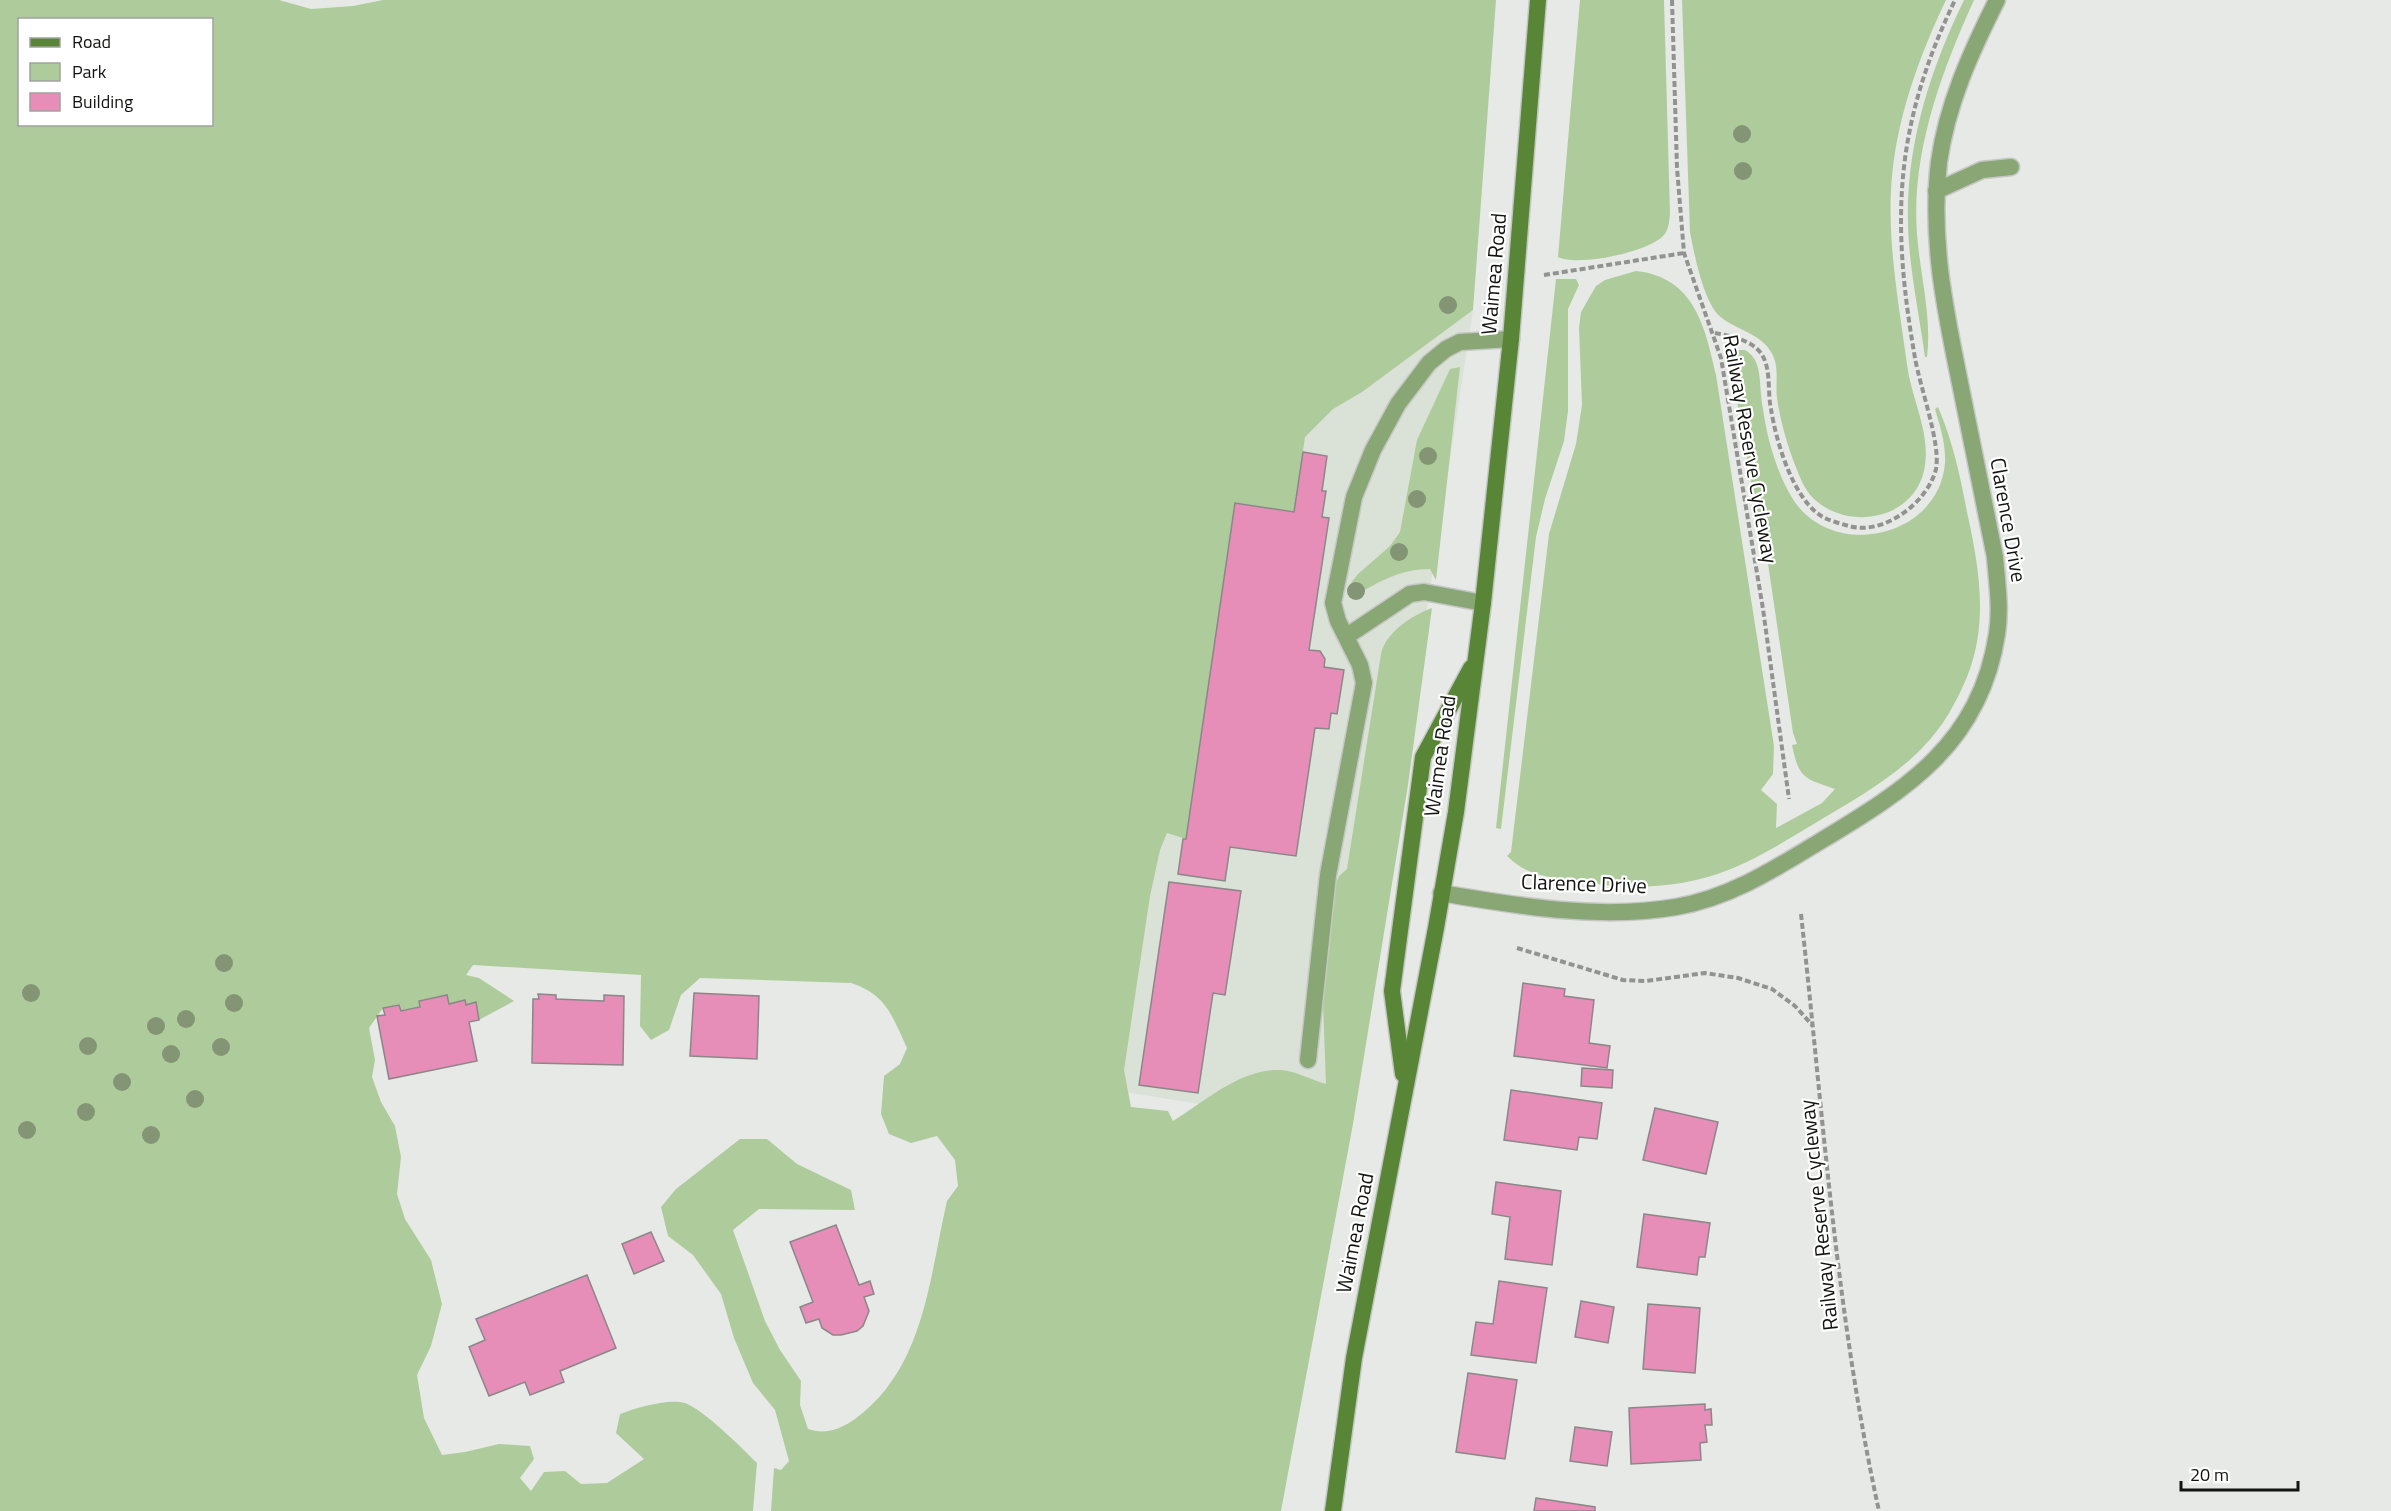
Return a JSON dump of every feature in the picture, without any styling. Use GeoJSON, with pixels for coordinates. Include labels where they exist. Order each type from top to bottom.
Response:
{"type":"FeatureCollection","features":[{"type":"Feature","properties":{"kind":"main road","name":"Waimea Road"},"geometry":{"type":"LineString","coordinates":[[1333,1511],[1354,1358],[1456,812],[1483,603],[1511,339],[1538,0]]}},
{"type":"Feature","properties":{"kind":"main road"},"geometry":{"type":"LineString","coordinates":[[1405,1087],[1392,991],[1423,757],[1475,659]]}},
{"type":"Feature","properties":{"kind":"street","name":"Clarence Drive"},"geometry":{"type":"LineString","coordinates":[[1441,893],[1503,903],[1598,911],[1676,907],[1724,894],[1771,872],[1905,788],[1934,763],[1958,732],[1981,694],[1998,633],[1999,599],[1995,557],[1943,296],[1936,245],[1936,191],[1940,159],[1951,109],[1964,68],[1997,0]]}},
{"type":"Feature","properties":{"kind":"street"},"geometry":{"type":"LineString","coordinates":[[1936,191],[1982,170],[2011,167]]}},
{"type":"Feature","properties":{"kind":"street"},"geometry":{"type":"LineString","coordinates":[[1308,1060],[1328,875],[1364,683],[1360,665],[1333,603],[1354,497],[1372,450],[1398,404],[1429,363],[1446,349],[1460,342],[1511,339]]}},
{"type":"Feature","properties":{"kind":"street"},"geometry":{"type":"LineString","coordinates":[[1347,636],[1410,594],[1424,592],[1483,603]]}},
{"type":"Feature","properties":{"kind":"path","name":"Railway Reserve Cycleway"},"geometry":{"type":"LineString","coordinates":[[1672,0],[1677,168],[1684,253],[1715,333],[1721,357],[1763,609],[1788,799]]}},
{"type":"Feature","properties":{"kind":"path"},"geometry":{"type":"LineString","coordinates":[[1715,333],[1743,340],[1759,351],[1765,362],[1770,409],[1780,447],[1794,483],[1809,505],[1825,519],[1853,527],[1878,525],[1901,515],[1923,496],[1935,471],[1938,452],[1915,357],[1900,254],[1900,197],[1906,144],[1919,87],[1936,39],[1955,0]]}},
{"type":"Feature","properties":{"kind":"path"},"geometry":{"type":"LineString","coordinates":[[1516,277],[1558,274],[1641,257],[1684,253]]}},
{"type":"Feature","properties":{"kind":"path","name":"Railway Reserve Cycleway"},"geometry":{"type":"LineString","coordinates":[[1801,914],[1845,1318],[1866,1452],[1879,1511]]}},
{"type":"Feature","properties":{"kind":"path"},"geometry":{"type":"LineString","coordinates":[[1517,948],[1623,980],[1646,981],[1705,973],[1738,978],[1772,989],[1795,1006],[1814,1027]]}},
{"type":"Feature","properties":{"kind":"shaded area"},"geometry":{"type":"Polygon","coordinates":[[[1473,310],[1347,1128],[1106,1089],[1214,457],[1473,310]]]}},
{"type":"Feature","properties":{"kind":"green space"},"geometry":{"type":"Polygon","coordinates":[[[0,0],[279,0],[311,9],[353,6],[383,0],[1496,0],[1473,310],[1362,392],[1333,409],[1305,437],[1294,512],[1235,504],[1186,839],[1167,833],[1160,850],[1150,896],[1124,1070],[1131,1107],[1168,1111],[1173,1121],[1224,1087],[1252,1074],[1281,1070],[1326,1084],[1323,1003],[1334,888],[1339,876],[1347,869],[1381,654],[1388,639],[1400,626],[1432,608],[1408,785],[1353,1124],[1281,1511],[771,1511],[774,1468],[781,1470],[789,1461],[775,1410],[753,1383],[734,1338],[721,1294],[693,1255],[668,1236],[661,1207],[676,1189],[740,1139],[767,1139],[797,1164],[851,1190],[855,1210],[759,1209],[733,1230],[765,1321],[780,1350],[801,1381],[800,1405],[808,1429],[833,1430],[844,1426],[878,1398],[896,1374],[910,1348],[928,1290],[947,1201],[958,1186],[955,1160],[937,1136],[911,1143],[889,1134],[881,1114],[884,1076],[900,1064],[907,1048],[887,1008],[881,1000],[863,988],[851,983],[700,978],[681,995],[669,1030],[651,1040],[640,1026],[641,975],[473,965],[466,975],[479,978],[514,1001],[479,1020],[476,1003],[466,1005],[465,1000],[449,1004],[446,995],[420,1001],[420,1007],[401,1011],[399,1005],[383,1008],[369,1028],[375,1060],[372,1077],[381,1102],[395,1126],[401,1157],[397,1194],[405,1219],[431,1260],[442,1304],[431,1346],[417,1375],[424,1418],[442,1455],[499,1444],[530,1446],[534,1459],[520,1478],[531,1491],[544,1472],[565,1471],[581,1484],[607,1483],[644,1459],[616,1433],[620,1414],[661,1403],[685,1403],[712,1421],[757,1463],[753,1511],[0,1511],[0,0]]]}},
{"type":"Feature","properties":{"kind":"green space"},"geometry":{"type":"Polygon","coordinates":[[[1580,0],[1664,0],[1670,214],[1666,231],[1655,242],[1612,256],[1568,260],[1558,257],[1580,0]]]}},
{"type":"Feature","properties":{"kind":"green space"},"geometry":{"type":"Polygon","coordinates":[[[1682,0],[1946,0],[1921,58],[1902,118],[1891,185],[1891,236],[1896,288],[1909,377],[1925,439],[1925,465],[1920,483],[1910,498],[1880,515],[1862,517],[1845,515],[1828,509],[1813,498],[1799,474],[1784,432],[1777,398],[1774,357],[1767,346],[1755,336],[1722,318],[1716,312],[1705,291],[1690,232],[1682,0]]]}},
{"type":"Feature","properties":{"kind":"green space"},"geometry":{"type":"Polygon","coordinates":[[[1964,0],[1974,0],[1940,85],[1931,114],[1919,174],[1916,204],[1917,234],[1928,326],[1927,357],[1925,357],[1909,244],[1909,180],[1928,88],[1964,0]]]}},
{"type":"Feature","properties":{"kind":"green space"},"geometry":{"type":"Polygon","coordinates":[[[1636,271],[1656,275],[1671,283],[1684,294],[1694,307],[1701,322],[1712,357],[1774,746],[1773,774],[1761,790],[1777,804],[1776,828],[1822,803],[1835,789],[1804,776],[1797,765],[1792,745],[1797,744],[1793,733],[1766,550],[1761,537],[1728,350],[1745,350],[1755,360],[1767,431],[1781,476],[1791,496],[1808,517],[1830,529],[1855,535],[1880,533],[1904,524],[1924,509],[1938,489],[1945,463],[1944,442],[1935,409],[1938,407],[1959,472],[1975,553],[1980,594],[1978,636],[1967,677],[1943,722],[1931,739],[1912,758],[1860,796],[1751,860],[1708,877],[1660,886],[1611,885],[1549,877],[1523,868],[1507,856],[1511,852],[1549,534],[1576,444],[1582,405],[1579,328],[1581,312],[1596,286],[1605,280],[1636,271]]]}},
{"type":"Feature","properties":{"kind":"green space"},"geometry":{"type":"Polygon","coordinates":[[[1556,279],[1576,279],[1579,285],[1568,309],[1568,411],[1564,441],[1545,499],[1536,537],[1501,829],[1496,828],[1556,279]]]}},
{"type":"Feature","properties":{"kind":"green space"},"geometry":{"type":"Polygon","coordinates":[[[1460,367],[1436,580],[1430,569],[1409,571],[1390,577],[1354,596],[1350,595],[1348,587],[1358,574],[1390,546],[1400,532],[1417,440],[1450,369],[1460,367]]]}},
{"type":"Feature","properties":{"kind":"building"},"geometry":{"type":"Polygon","coordinates":[[[1303,452],[1327,456],[1322,491],[1326,491],[1322,517],[1329,518],[1309,650],[1320,651],[1325,659],[1324,667],[1344,670],[1337,714],[1331,713],[1329,729],[1315,728],[1296,856],[1230,847],[1225,881],[1178,874],[1183,839],[1186,839],[1235,503],[1294,512],[1303,452]]]}},
{"type":"Feature","properties":{"kind":"building"},"geometry":{"type":"Polygon","coordinates":[[[1169,882],[1241,891],[1225,995],[1213,993],[1198,1093],[1139,1085],[1169,882]]]}},
{"type":"Feature","properties":{"kind":"building"},"geometry":{"type":"Polygon","coordinates":[[[1523,983],[1565,989],[1564,996],[1594,1000],[1589,1043],[1610,1046],[1607,1068],[1514,1056],[1523,983]]]}},
{"type":"Feature","properties":{"kind":"building"},"geometry":{"type":"Polygon","coordinates":[[[694,993],[759,996],[757,1059],[690,1056],[694,993]]]}},
{"type":"Feature","properties":{"kind":"building"},"geometry":{"type":"Polygon","coordinates":[[[538,994],[556,995],[556,999],[604,1001],[604,995],[624,996],[623,1065],[532,1063],[533,999],[539,999],[538,994]]]}},
{"type":"Feature","properties":{"kind":"building"},"geometry":{"type":"Polygon","coordinates":[[[447,995],[449,1004],[465,1000],[466,1005],[476,1002],[479,1020],[469,1022],[477,1061],[389,1079],[377,1016],[385,1015],[383,1008],[399,1005],[401,1011],[420,1007],[419,1001],[447,995]]]}},
{"type":"Feature","properties":{"kind":"building"},"geometry":{"type":"Polygon","coordinates":[[[1582,1068],[1613,1070],[1612,1088],[1581,1086],[1582,1068]]]}},
{"type":"Feature","properties":{"kind":"building"},"geometry":{"type":"Polygon","coordinates":[[[1511,1090],[1602,1103],[1597,1139],[1579,1137],[1577,1150],[1504,1140],[1511,1090]]]}},
{"type":"Feature","properties":{"kind":"building"},"geometry":{"type":"Polygon","coordinates":[[[1655,1108],[1718,1122],[1706,1174],[1643,1160],[1655,1108]]]}},
{"type":"Feature","properties":{"kind":"building"},"geometry":{"type":"Polygon","coordinates":[[[1496,1182],[1561,1191],[1552,1265],[1505,1259],[1510,1217],[1492,1214],[1496,1182]]]}},
{"type":"Feature","properties":{"kind":"building"},"geometry":{"type":"Polygon","coordinates":[[[1644,1214],[1710,1223],[1705,1257],[1699,1257],[1697,1275],[1637,1267],[1644,1214]]]}},
{"type":"Feature","properties":{"kind":"building"},"geometry":{"type":"Polygon","coordinates":[[[836,1225],[859,1285],[870,1281],[874,1294],[864,1297],[869,1311],[863,1326],[857,1331],[841,1335],[833,1335],[822,1328],[819,1319],[806,1323],[800,1307],[813,1302],[790,1242],[836,1225]]]}},
{"type":"Feature","properties":{"kind":"building"},"geometry":{"type":"Polygon","coordinates":[[[651,1232],[664,1261],[634,1274],[622,1244],[651,1232]]]}},
{"type":"Feature","properties":{"kind":"building"},"geometry":{"type":"Polygon","coordinates":[[[587,1275],[616,1348],[560,1371],[564,1382],[530,1395],[525,1382],[489,1396],[469,1347],[485,1340],[476,1319],[587,1275]]]}},
{"type":"Feature","properties":{"kind":"building"},"geometry":{"type":"Polygon","coordinates":[[[1499,1281],[1547,1288],[1536,1363],[1471,1355],[1476,1322],[1493,1324],[1499,1281]]]}},
{"type":"Feature","properties":{"kind":"building"},"geometry":{"type":"Polygon","coordinates":[[[1581,1301],[1614,1307],[1608,1343],[1575,1337],[1581,1301]]]}},
{"type":"Feature","properties":{"kind":"building"},"geometry":{"type":"Polygon","coordinates":[[[1648,1304],[1700,1308],[1695,1373],[1643,1369],[1648,1304]]]}},
{"type":"Feature","properties":{"kind":"building"},"geometry":{"type":"Polygon","coordinates":[[[1468,1373],[1517,1380],[1505,1459],[1456,1452],[1468,1373]]]}},
{"type":"Feature","properties":{"kind":"building"},"geometry":{"type":"Polygon","coordinates":[[[1705,1404],[1705,1410],[1711,1409],[1712,1425],[1705,1425],[1707,1442],[1700,1443],[1701,1460],[1631,1464],[1629,1408],[1705,1404]]]}},
{"type":"Feature","properties":{"kind":"building"},"geometry":{"type":"Polygon","coordinates":[[[1575,1427],[1612,1432],[1607,1466],[1570,1461],[1575,1427]]]}},
{"type":"Feature","properties":{"kind":"building"},"geometry":{"type":"Polygon","coordinates":[[[1536,1498],[1595,1507],[1595,1511],[1534,1511],[1536,1498]]]}}]}
